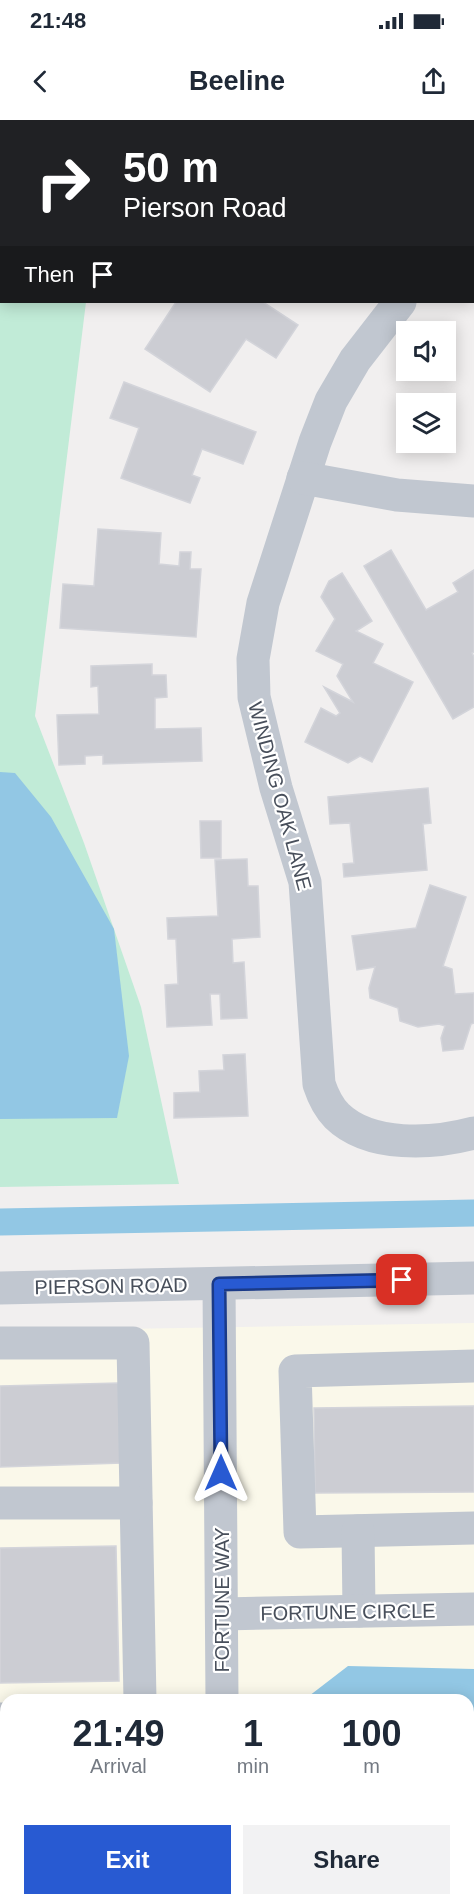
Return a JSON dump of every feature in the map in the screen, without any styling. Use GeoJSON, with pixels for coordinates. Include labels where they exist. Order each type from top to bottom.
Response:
{"type":"FeatureCollection","features":[{"type":"Feature","properties":{"kind":"street","name":"WINDING OAK LANE"},"geometry":{"type":"LineString","coordinates":[[399,303],[355,360],[331,401],[303,478],[258,622],[253,659],[254,697],[276,788],[305,882],[319,1084],[326,1101],[337,1116],[351,1127],[368,1135],[428,1142],[448,1140],[474,1133]]}},
{"type":"Feature","properties":{"kind":"street"},"geometry":{"type":"LineString","coordinates":[[303,478],[397,495],[474,501]]}},
{"type":"Feature","properties":{"kind":"street","name":"PIERSON ROAD"},"geometry":{"type":"LineString","coordinates":[[0,1288],[474,1278]]}},
{"type":"Feature","properties":{"kind":"street","name":"FORTUNE WAY"},"geometry":{"type":"LineString","coordinates":[[219,1284],[222,1694]]}},
{"type":"Feature","properties":{"kind":"street"},"geometry":{"type":"LineString","coordinates":[[0,1343],[133,1343],[140,1694]]}},
{"type":"Feature","properties":{"kind":"street"},"geometry":{"type":"LineString","coordinates":[[474,1366],[295,1371],[300,1532],[474,1528]]}},
{"type":"Feature","properties":{"kind":"street"},"geometry":{"type":"LineString","coordinates":[[0,1503],[136,1503]]}},
{"type":"Feature","properties":{"kind":"street"},"geometry":{"type":"LineString","coordinates":[[358,1531],[359,1611]]}},
{"type":"Feature","properties":{"kind":"street","name":"FORTUNE CIRCLE"},"geometry":{"type":"LineString","coordinates":[[222,1614],[474,1609]]}},
{"type":"Feature","properties":{"kind":"shaded area"},"geometry":{"type":"Polygon","coordinates":[[[474,1323],[474,1694],[0,1694],[0,1331],[474,1323]]]}},
{"type":"Feature","properties":{"kind":"green space"},"geometry":{"type":"Polygon","coordinates":[[[0,303],[86,303],[35,716],[84,843],[141,1007],[179,1184],[0,1187],[0,303]]]}},
{"type":"Feature","properties":{"kind":"water"},"geometry":{"type":"Polygon","coordinates":[[[0,772],[15,773],[51,817],[114,929],[129,1056],[117,1118],[0,1119],[0,772]]]}},
{"type":"Feature","properties":{"kind":"water"},"geometry":{"type":"Polygon","coordinates":[[[348,1666],[474,1669],[474,1694],[312,1694],[348,1666]]]}},
{"type":"Feature","properties":{"kind":"building"},"geometry":{"type":"Polygon","coordinates":[[[175,303],[265,303],[298,325],[276,358],[246,339],[210,392],[145,349],[175,303]]]}},
{"type":"Feature","properties":{"kind":"building"},"geometry":{"type":"Polygon","coordinates":[[[124,382],[256,432],[243,464],[202,449],[192,475],[200,478],[190,503],[121,478],[139,428],[110,418],[124,382]]]}},
{"type":"Feature","properties":{"kind":"building"},"geometry":{"type":"Polygon","coordinates":[[[98,529],[161,533],[159,564],[179,566],[180,552],[191,552],[190,569],[201,569],[196,637],[60,628],[63,584],[94,586],[98,529]]]}},
{"type":"Feature","properties":{"kind":"building"},"geometry":{"type":"Polygon","coordinates":[[[391,550],[426,610],[458,592],[453,583],[474,570],[474,652],[472,653],[474,657],[474,707],[453,719],[364,566],[391,550]]]}},
{"type":"Feature","properties":{"kind":"building"},"geometry":{"type":"Polygon","coordinates":[[[342,573],[372,621],[356,631],[383,644],[373,663],[413,682],[372,762],[360,756],[348,763],[305,742],[321,708],[336,716],[340,713],[324,687],[353,702],[337,676],[343,664],[316,651],[335,619],[321,597],[329,581],[342,573]]]}},
{"type":"Feature","properties":{"kind":"building"},"geometry":{"type":"Polygon","coordinates":[[[152,664],[152,675],[166,675],[167,697],[155,698],[155,729],[201,728],[202,761],[103,764],[103,755],[85,756],[85,764],[59,765],[57,715],[99,714],[98,686],[91,687],[91,666],[152,664]]]}},
{"type":"Feature","properties":{"kind":"building"},"geometry":{"type":"Polygon","coordinates":[[[428,788],[431,823],[423,824],[427,870],[344,877],[343,864],[354,863],[350,823],[330,824],[328,797],[428,788]]]}},
{"type":"Feature","properties":{"kind":"building"},"geometry":{"type":"Polygon","coordinates":[[[200,821],[221,821],[221,858],[201,858],[200,821]]]}},
{"type":"Feature","properties":{"kind":"building"},"geometry":{"type":"Polygon","coordinates":[[[247,859],[248,886],[258,886],[260,937],[232,939],[233,963],[244,962],[247,1018],[221,1019],[220,994],[210,994],[212,1025],[167,1027],[165,985],[178,984],[176,939],[168,939],[167,918],[218,916],[215,860],[247,859]]]}},
{"type":"Feature","properties":{"kind":"building"},"geometry":{"type":"Polygon","coordinates":[[[430,885],[466,897],[443,966],[452,969],[455,994],[474,993],[474,1023],[471,1024],[463,1049],[443,1051],[441,1038],[445,1026],[439,1024],[418,1027],[400,1021],[398,1008],[370,998],[369,988],[375,967],[357,970],[352,936],[416,928],[430,885]]]}},
{"type":"Feature","properties":{"kind":"building"},"geometry":{"type":"Polygon","coordinates":[[[245,1054],[248,1116],[174,1118],[174,1093],[200,1092],[199,1071],[224,1070],[223,1055],[245,1054]]]}},
{"type":"Feature","properties":{"kind":"building"},"geometry":{"type":"Polygon","coordinates":[[[119,1383],[122,1463],[0,1467],[0,1386],[119,1383]]]}},
{"type":"Feature","properties":{"kind":"building"},"geometry":{"type":"Polygon","coordinates":[[[474,1406],[474,1492],[315,1493],[314,1408],[474,1406]]]}},
{"type":"Feature","properties":{"kind":"building"},"geometry":{"type":"Polygon","coordinates":[[[116,1546],[119,1681],[0,1683],[0,1548],[116,1546]]]}},
{"type":"Feature","properties":{"kind":"waterway"},"geometry":{"type":"LineString","coordinates":[[0,1222],[474,1213]]}},
{"type":"Feature","properties":{"kind":"route"},"geometry":{"type":"LineString","coordinates":[[221,1473],[219,1284],[402,1280]]}}]}
